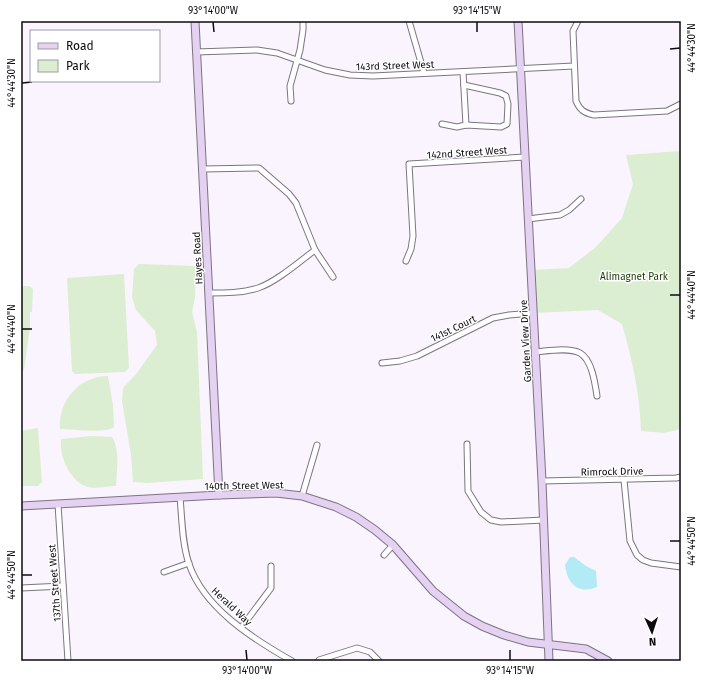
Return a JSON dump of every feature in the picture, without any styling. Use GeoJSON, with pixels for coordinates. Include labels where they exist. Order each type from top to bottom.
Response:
{"type":"FeatureCollection","features":[{"type":"Feature","properties":{"kind":"street","name":"Hayes Road"},"geometry":{"type":"LineString","coordinates":[[194,21],[220,495]]}},
{"type":"Feature","properties":{"kind":"street"},"geometry":{"type":"LineString","coordinates":[[291,101],[290,86],[298,60],[303,21]]}},
{"type":"Feature","properties":{"kind":"street"},"geometry":{"type":"LineString","coordinates":[[409,21],[424,73]]}},
{"type":"Feature","properties":{"kind":"street","name":"Garden View Drive"},"geometry":{"type":"LineString","coordinates":[[518,21],[544,520],[549,661]]}},
{"type":"Feature","properties":{"kind":"street"},"geometry":{"type":"LineString","coordinates":[[578,21],[573,31],[576,101],[580,108],[586,113],[594,115],[667,111],[681,104]]}},
{"type":"Feature","properties":{"kind":"street","name":"143rd Street West"},"geometry":{"type":"LineString","coordinates":[[196,52],[257,50],[277,52],[325,70],[350,75],[374,76],[574,66]]}},
{"type":"Feature","properties":{"kind":"street"},"geometry":{"type":"LineString","coordinates":[[463,72],[466,126]]}},
{"type":"Feature","properties":{"kind":"street"},"geometry":{"type":"LineString","coordinates":[[442,124],[458,127],[501,127],[507,124],[508,104],[506,96],[500,93],[464,85]]}},
{"type":"Feature","properties":{"kind":"street","name":"142nd Street West"},"geometry":{"type":"LineString","coordinates":[[406,260],[411,249],[413,236],[409,164],[525,157]]}},
{"type":"Feature","properties":{"kind":"street"},"geometry":{"type":"LineString","coordinates":[[203,169],[259,168],[290,194],[296,203],[315,250],[333,277]]}},
{"type":"Feature","properties":{"kind":"street"},"geometry":{"type":"LineString","coordinates":[[528,219],[560,215],[569,210],[582,199]]}},
{"type":"Feature","properties":{"kind":"street"},"geometry":{"type":"LineString","coordinates":[[209,293],[244,292],[259,287],[271,282],[315,250]]}},
{"type":"Feature","properties":{"kind":"street","name":"141st Court"},"geometry":{"type":"LineString","coordinates":[[382,363],[400,361],[417,356],[493,318],[533,313]]}},
{"type":"Feature","properties":{"kind":"street"},"geometry":{"type":"LineString","coordinates":[[535,352],[554,350],[580,353],[587,360],[594,377],[597,396]]}},
{"type":"Feature","properties":{"kind":"street"},"geometry":{"type":"LineString","coordinates":[[467,444],[468,491],[481,512],[491,520],[501,522],[544,520]]}},
{"type":"Feature","properties":{"kind":"street"},"geometry":{"type":"LineString","coordinates":[[302,496],[317,445]]}},
{"type":"Feature","properties":{"kind":"street","name":"Rimrock Drive"},"geometry":{"type":"LineString","coordinates":[[542,480],[624,480],[681,477]]}},
{"type":"Feature","properties":{"kind":"street"},"geometry":{"type":"LineString","coordinates":[[624,480],[630,541],[637,555],[643,560],[652,564],[681,567]]}},
{"type":"Feature","properties":{"kind":"street","name":"140th Street West"},"geometry":{"type":"LineString","coordinates":[[21,506],[276,493],[302,496],[336,508],[376,530],[394,545],[433,591],[464,616],[482,626],[504,635],[528,642],[586,649],[608,661]]}},
{"type":"Feature","properties":{"kind":"street","name":"Herald Way"},"geometry":{"type":"LineString","coordinates":[[180,497],[185,543],[189,564],[196,581],[208,598],[241,628],[264,645],[292,661]]}},
{"type":"Feature","properties":{"kind":"street","name":"137th Street West"},"geometry":{"type":"LineString","coordinates":[[58,504],[68,661]]}},
{"type":"Feature","properties":{"kind":"street"},"geometry":{"type":"LineString","coordinates":[[384,555],[394,545]]}},
{"type":"Feature","properties":{"kind":"street"},"geometry":{"type":"LineString","coordinates":[[164,572],[189,564]]}},
{"type":"Feature","properties":{"kind":"street"},"geometry":{"type":"LineString","coordinates":[[241,628],[271,588],[270,566]]}},
{"type":"Feature","properties":{"kind":"street"},"geometry":{"type":"LineString","coordinates":[[21,588],[63,586]]}},
{"type":"Feature","properties":{"kind":"street"},"geometry":{"type":"LineString","coordinates":[[319,661],[357,648],[370,652],[379,661]]}},
{"type":"Feature","properties":{"kind":"green space","name":"Alimagnet Park"},"geometry":{"type":"Polygon","coordinates":[[[681,151],[681,429],[664,433],[641,431],[635,377],[622,324],[598,310],[533,313],[531,270],[569,268],[596,247],[622,218],[633,184],[626,155],[681,151]]]}},
{"type":"Feature","properties":{"kind":"green space"},"geometry":{"type":"Polygon","coordinates":[[[139,264],[196,266],[195,298],[192,312],[197,332],[203,479],[147,483],[133,482],[131,455],[122,401],[123,388],[137,373],[157,345],[155,331],[136,310],[132,297],[134,269],[139,264]]]}},
{"type":"Feature","properties":{"kind":"green space"},"geometry":{"type":"Polygon","coordinates":[[[124,274],[129,368],[125,372],[75,374],[72,371],[67,278],[124,274]]]}},
{"type":"Feature","properties":{"kind":"green space"},"geometry":{"type":"Polygon","coordinates":[[[29,286],[33,289],[32,312],[30,312],[30,327],[24,370],[21,371],[21,287],[29,286]]]}},
{"type":"Feature","properties":{"kind":"green space"},"geometry":{"type":"Polygon","coordinates":[[[108,376],[113,405],[114,427],[96,431],[60,429],[60,418],[63,408],[67,399],[73,392],[88,380],[108,376]]]}},
{"type":"Feature","properties":{"kind":"green space"},"geometry":{"type":"Polygon","coordinates":[[[38,428],[42,482],[38,486],[21,486],[21,431],[38,428]]]}},
{"type":"Feature","properties":{"kind":"green space"},"geometry":{"type":"Polygon","coordinates":[[[91,436],[112,437],[115,442],[117,454],[116,486],[98,488],[88,487],[76,480],[67,468],[62,453],[61,439],[91,436]]]}},
{"type":"Feature","properties":{"kind":"water"},"geometry":{"type":"Polygon","coordinates":[[[570,557],[574,557],[596,571],[597,587],[584,589],[575,586],[571,582],[565,565],[570,557]]]}}]}
